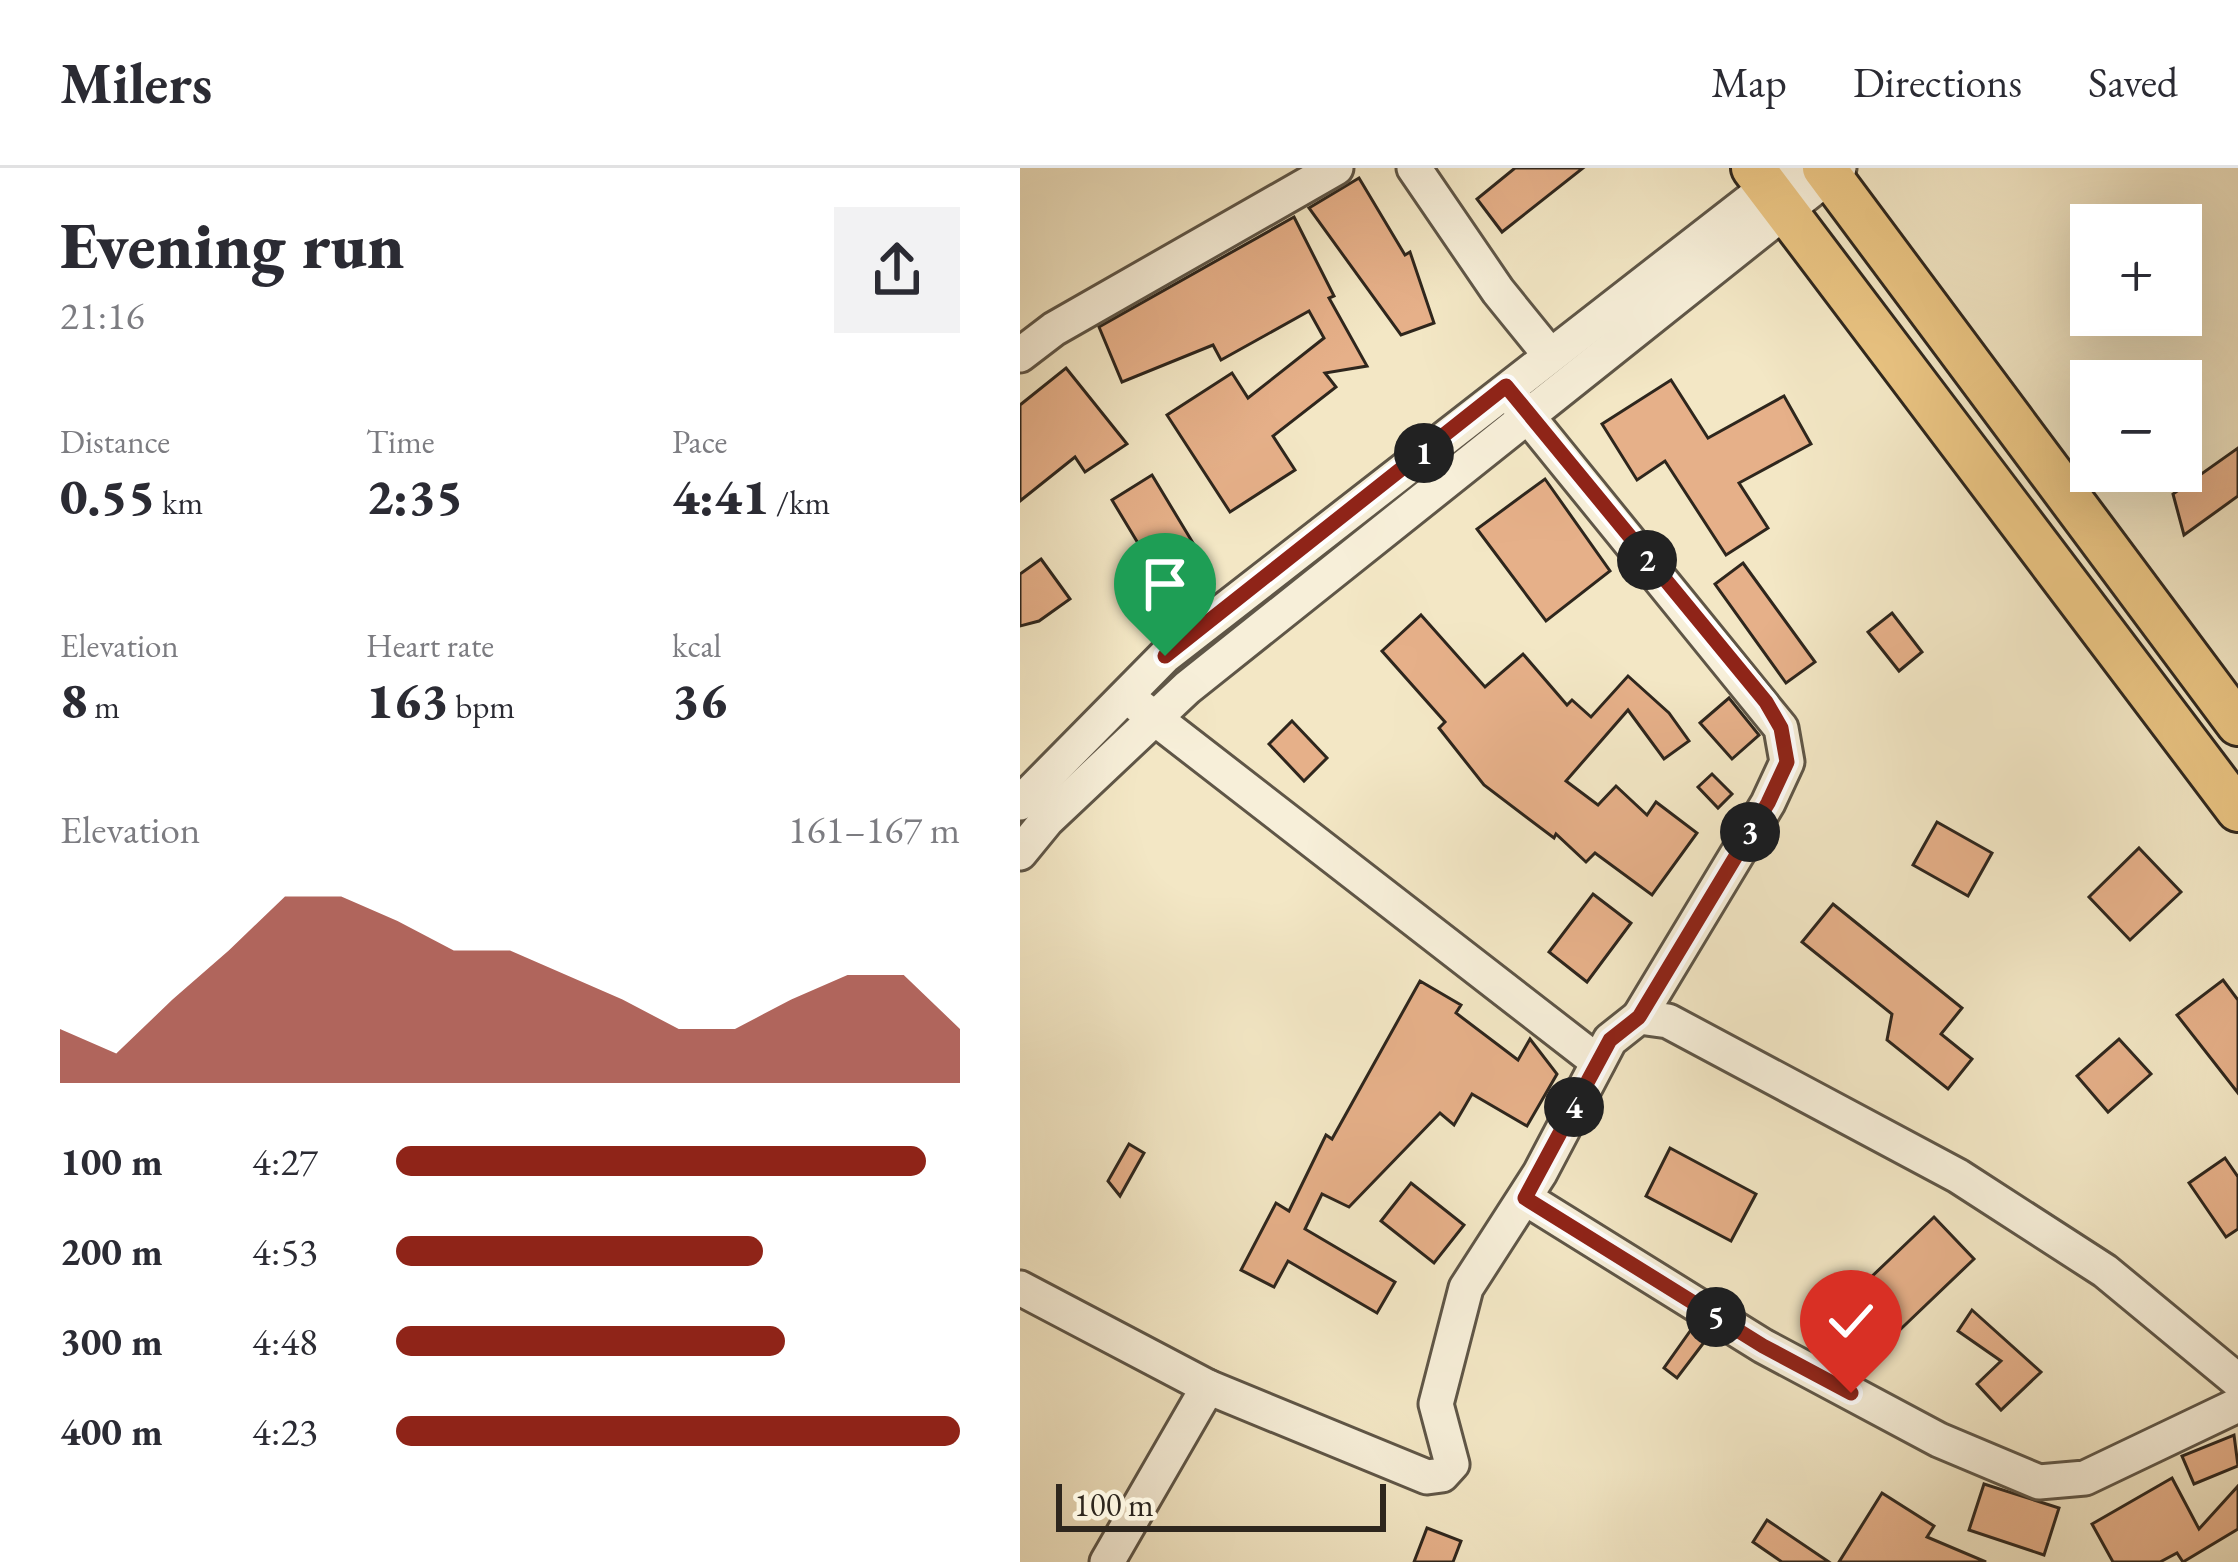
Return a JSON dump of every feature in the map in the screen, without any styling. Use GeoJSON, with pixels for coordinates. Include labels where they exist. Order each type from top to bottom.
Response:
{"type":"FeatureCollection","features":[{"type":"Feature","properties":{"kind":"main road"},"geometry":{"type":"LineString","coordinates":[[1798,178],[2238,724]]}},
{"type":"Feature","properties":{"kind":"main road"},"geometry":{"type":"LineString","coordinates":[[1798,178],[2238,810]]}},
{"type":"Feature","properties":{"kind":"street"},"geometry":{"type":"LineString","coordinates":[[1020,355],[1054,328],[1336,168]]}},
{"type":"Feature","properties":{"kind":"street"},"geometry":{"type":"LineString","coordinates":[[1414,168],[1498,291],[1549,353]]}},
{"type":"Feature","properties":{"kind":"street"},"geometry":{"type":"LineString","coordinates":[[1020,803],[1126,691],[1549,353],[1798,178]]}},
{"type":"Feature","properties":{"kind":"street"},"geometry":{"type":"LineString","coordinates":[[1020,853],[1047,820],[1151,720],[1528,418],[1798,178]]}},
{"type":"Feature","properties":{"kind":"street"},"geometry":{"type":"LineString","coordinates":[[1020,1288],[1208,1388],[1427,1477],[1442,1475],[1452,1464],[1436,1404],[1466,1288],[1525,1198],[1598,1062],[1623,1025],[1639,1017],[1768,803],[1787,762],[1781,728],[1766,702],[1506,386]]}},
{"type":"Feature","properties":{"kind":"street"},"geometry":{"type":"LineString","coordinates":[[1126,691],[1151,720],[1598,1062]]}},
{"type":"Feature","properties":{"kind":"street"},"geometry":{"type":"LineString","coordinates":[[1639,1017],[1668,1021],[1958,1176],[2105,1271],[2238,1381]]}},
{"type":"Feature","properties":{"kind":"street"},"geometry":{"type":"LineString","coordinates":[[1525,1198],[1763,1346],[1939,1440],[2039,1482],[2085,1478],[2238,1405]]}},
{"type":"Feature","properties":{"kind":"street"},"geometry":{"type":"LineString","coordinates":[[1107,1562],[1208,1388]]}},
{"type":"Feature","properties":{"kind":"building"},"geometry":{"type":"Polygon","coordinates":[[[1515,168],[1583,168],[1502,232],[1477,199],[1515,168]]]}},
{"type":"Feature","properties":{"kind":"building"},"geometry":{"type":"Polygon","coordinates":[[[1359,178],[1405,255],[1410,252],[1434,323],[1401,335],[1309,208],[1359,178]]]}},
{"type":"Feature","properties":{"kind":"building"},"geometry":{"type":"Polygon","coordinates":[[[1294,217],[1334,296],[1329,298],[1367,366],[1325,373],[1336,387],[1273,436],[1295,470],[1230,512],[1167,415],[1232,373],[1248,398],[1324,338],[1309,311],[1221,360],[1213,345],[1122,382],[1099,327],[1294,217]]]}},
{"type":"Feature","properties":{"kind":"building"},"geometry":{"type":"Polygon","coordinates":[[[1066,368],[1127,444],[1085,472],[1075,457],[1020,501],[1020,405],[1066,368]]]}},
{"type":"Feature","properties":{"kind":"building"},"geometry":{"type":"Polygon","coordinates":[[[1671,380],[1708,438],[1784,396],[1811,444],[1739,483],[1768,528],[1726,555],[1665,461],[1637,480],[1602,424],[1671,380]]]}},
{"type":"Feature","properties":{"kind":"building"},"geometry":{"type":"Polygon","coordinates":[[[2238,448],[2238,496],[2184,535],[2173,494],[2202,492],[2202,473],[2238,448]]]}},
{"type":"Feature","properties":{"kind":"building"},"geometry":{"type":"Polygon","coordinates":[[[1152,475],[1199,553],[1159,578],[1112,500],[1152,475]]]}},
{"type":"Feature","properties":{"kind":"building"},"geometry":{"type":"Polygon","coordinates":[[[1545,479],[1610,571],[1546,621],[1477,529],[1545,479]]]}},
{"type":"Feature","properties":{"kind":"building"},"geometry":{"type":"Polygon","coordinates":[[[1041,559],[1070,599],[1039,621],[1020,626],[1020,574],[1041,559]]]}},
{"type":"Feature","properties":{"kind":"building"},"geometry":{"type":"Polygon","coordinates":[[[1743,563],[1815,662],[1786,683],[1715,584],[1743,563]]]}},
{"type":"Feature","properties":{"kind":"building"},"geometry":{"type":"Polygon","coordinates":[[[1892,613],[1922,652],[1899,671],[1868,632],[1892,613]]]}},
{"type":"Feature","properties":{"kind":"building"},"geometry":{"type":"Polygon","coordinates":[[[1421,615],[1485,687],[1523,654],[1567,705],[1572,700],[1591,717],[1628,676],[1669,713],[1689,741],[1664,759],[1628,710],[1566,781],[1598,805],[1616,786],[1647,815],[1656,802],[1697,833],[1652,895],[1595,853],[1586,862],[1556,834],[1554,838],[1484,785],[1439,728],[1445,722],[1382,651],[1421,615]]]}},
{"type":"Feature","properties":{"kind":"building"},"geometry":{"type":"Polygon","coordinates":[[[1729,698],[1759,735],[1732,759],[1700,723],[1729,698]]]}},
{"type":"Feature","properties":{"kind":"building"},"geometry":{"type":"Polygon","coordinates":[[[1292,721],[1327,758],[1304,781],[1269,744],[1292,721]]]}},
{"type":"Feature","properties":{"kind":"building"},"geometry":{"type":"Polygon","coordinates":[[[1712,774],[1732,794],[1718,808],[1698,787],[1712,774]]]}},
{"type":"Feature","properties":{"kind":"building"},"geometry":{"type":"Polygon","coordinates":[[[1937,822],[1992,853],[1968,896],[1913,865],[1937,822]]]}},
{"type":"Feature","properties":{"kind":"building"},"geometry":{"type":"Polygon","coordinates":[[[2139,848],[2181,892],[2130,940],[2089,897],[2139,848]]]}},
{"type":"Feature","properties":{"kind":"building"},"geometry":{"type":"Polygon","coordinates":[[[1593,894],[1631,923],[1587,982],[1549,952],[1593,894]]]}},
{"type":"Feature","properties":{"kind":"building"},"geometry":{"type":"Polygon","coordinates":[[[1833,904],[1962,1008],[1941,1034],[1972,1059],[1948,1089],[1887,1040],[1892,1014],[1802,942],[1833,904]]]}},
{"type":"Feature","properties":{"kind":"building"},"geometry":{"type":"Polygon","coordinates":[[[2223,980],[2238,1000],[2238,1093],[2177,1015],[2223,980]]]}},
{"type":"Feature","properties":{"kind":"building"},"geometry":{"type":"Polygon","coordinates":[[[1420,981],[1461,1005],[1456,1013],[1518,1060],[1530,1039],[1557,1074],[1527,1126],[1472,1094],[1454,1125],[1440,1113],[1349,1207],[1322,1194],[1305,1229],[1395,1282],[1377,1313],[1288,1261],[1274,1287],[1241,1270],[1276,1203],[1289,1211],[1326,1135],[1332,1139],[1420,981]]]}},
{"type":"Feature","properties":{"kind":"building"},"geometry":{"type":"Polygon","coordinates":[[[2119,1039],[2151,1074],[2108,1112],[2077,1076],[2119,1039]]]}},
{"type":"Feature","properties":{"kind":"building"},"geometry":{"type":"Polygon","coordinates":[[[1129,1144],[1144,1153],[1120,1196],[1108,1181],[1129,1144]]]}},
{"type":"Feature","properties":{"kind":"building"},"geometry":{"type":"Polygon","coordinates":[[[1670,1148],[1756,1194],[1731,1241],[1646,1196],[1670,1148]]]}},
{"type":"Feature","properties":{"kind":"building"},"geometry":{"type":"Polygon","coordinates":[[[2225,1158],[2238,1177],[2238,1229],[2226,1237],[2189,1183],[2225,1158]]]}},
{"type":"Feature","properties":{"kind":"building"},"geometry":{"type":"Polygon","coordinates":[[[1411,1183],[1464,1225],[1434,1263],[1381,1221],[1411,1183]]]}},
{"type":"Feature","properties":{"kind":"building"},"geometry":{"type":"Polygon","coordinates":[[[1934,1217],[1974,1259],[1883,1346],[1843,1304],[1934,1217]]]}},
{"type":"Feature","properties":{"kind":"building"},"geometry":{"type":"Polygon","coordinates":[[[1972,1310],[2041,1372],[2001,1410],[1977,1384],[2001,1361],[1958,1331],[1972,1310]]]}},
{"type":"Feature","properties":{"kind":"building"},"geometry":{"type":"Polygon","coordinates":[[[1693,1327],[1708,1337],[1677,1378],[1664,1368],[1693,1327]]]}},
{"type":"Feature","properties":{"kind":"building"},"geometry":{"type":"Polygon","coordinates":[[[2234,1435],[2238,1466],[2194,1484],[2182,1456],[2234,1435]]]}},
{"type":"Feature","properties":{"kind":"building"},"geometry":{"type":"Polygon","coordinates":[[[2172,1478],[2199,1529],[2238,1486],[2238,1529],[2183,1562],[2177,1553],[2160,1562],[2113,1562],[2092,1524],[2172,1478]]]}},
{"type":"Feature","properties":{"kind":"building"},"geometry":{"type":"Polygon","coordinates":[[[1984,1484],[2059,1508],[2044,1555],[1969,1530],[1984,1484]]]}},
{"type":"Feature","properties":{"kind":"building"},"geometry":{"type":"Polygon","coordinates":[[[1882,1493],[1934,1526],[1927,1537],[1986,1562],[1839,1562],[1882,1493]]]}},
{"type":"Feature","properties":{"kind":"building"},"geometry":{"type":"Polygon","coordinates":[[[1767,1520],[1829,1562],[1782,1562],[1753,1542],[1767,1520]]]}},
{"type":"Feature","properties":{"kind":"building"},"geometry":{"type":"Polygon","coordinates":[[[1427,1528],[1461,1541],[1453,1562],[1414,1562],[1427,1528]]]}},
{"type":"Feature","properties":{"kind":"route"},"geometry":{"type":"LineString","coordinates":[[1165,656],[1306,549],[1506,386],[1766,702],[1781,728],[1787,762],[1768,803],[1639,1017],[1623,1025],[1610,1040],[1525,1198],[1763,1346],[1851,1393]]}}]}
